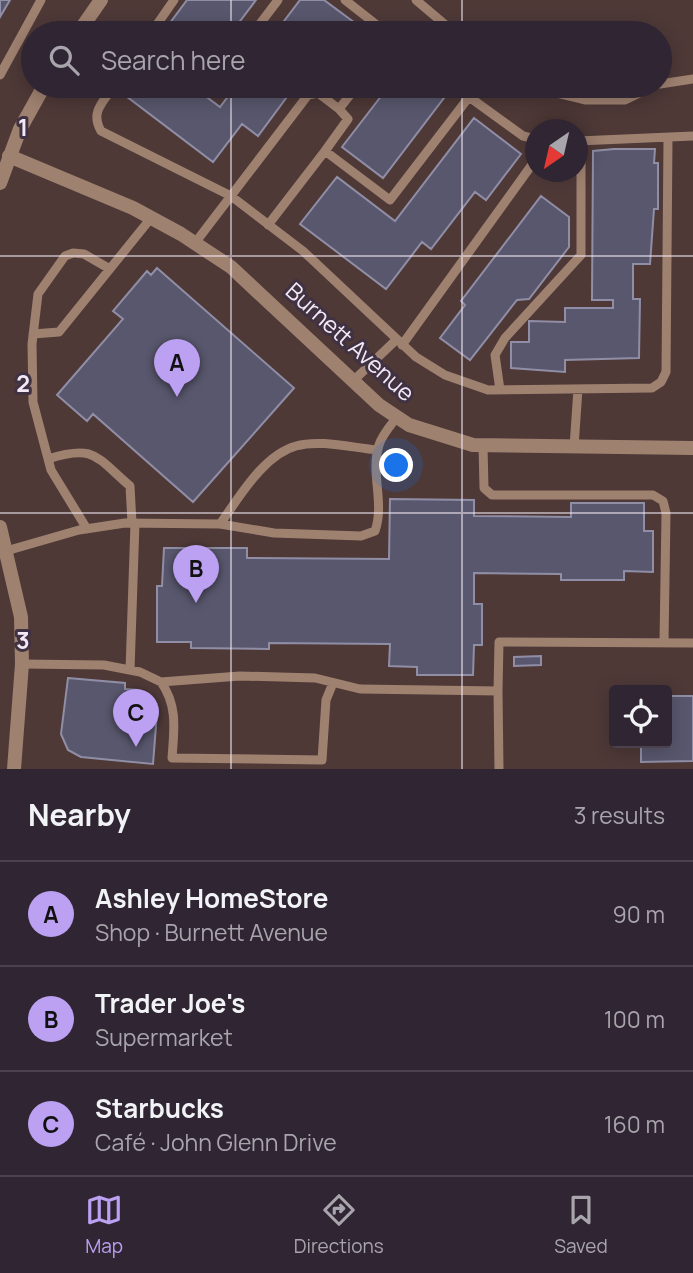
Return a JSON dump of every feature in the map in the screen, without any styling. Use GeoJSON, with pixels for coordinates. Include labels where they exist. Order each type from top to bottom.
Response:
{"type":"FeatureCollection","features":[{"type":"Feature","properties":{"kind":"street"},"geometry":{"type":"LineString","coordinates":[[86,21],[101,0]]}},
{"type":"Feature","properties":{"kind":"street"},"geometry":{"type":"LineString","coordinates":[[0,183],[5,154],[37,98]]}},
{"type":"Feature","properties":{"kind":"street","name":"Burnett Avenue"},"geometry":{"type":"LineString","coordinates":[[5,154],[151,218],[231,267],[353,381],[397,417],[442,436],[483,446],[693,448]]}},
{"type":"Feature","properties":{"kind":"street"},"geometry":{"type":"LineString","coordinates":[[0,527],[21,617],[22,664],[13,769]]}},
{"type":"Feature","properties":{"kind":"lane"},"geometry":{"type":"LineString","coordinates":[[30,21],[41,0]]}},
{"type":"Feature","properties":{"kind":"lane"},"geometry":{"type":"LineString","coordinates":[[159,21],[174,0]]}},
{"type":"Feature","properties":{"kind":"lane"},"geometry":{"type":"LineString","coordinates":[[262,21],[278,0]]}},
{"type":"Feature","properties":{"kind":"lane"},"geometry":{"type":"LineString","coordinates":[[345,0],[372,21]]}},
{"type":"Feature","properties":{"kind":"lane"},"geometry":{"type":"LineString","coordinates":[[415,0],[440,21]]}},
{"type":"Feature","properties":{"kind":"lane"},"geometry":{"type":"LineString","coordinates":[[0,75],[21,37]]}},
{"type":"Feature","properties":{"kind":"lane"},"geometry":{"type":"LineString","coordinates":[[672,82],[693,79]]}},
{"type":"Feature","properties":{"kind":"lane"},"geometry":{"type":"LineString","coordinates":[[105,98],[95,112],[95,121],[101,131],[231,196],[303,251],[399,342],[445,375],[488,390],[652,388],[661,382],[666,372],[668,139]]}},
{"type":"Feature","properties":{"kind":"lane"},"geometry":{"type":"LineString","coordinates":[[195,243],[306,98]]}},
{"type":"Feature","properties":{"kind":"lane"},"geometry":{"type":"LineString","coordinates":[[268,225],[348,119],[325,98]]}},
{"type":"Feature","properties":{"kind":"lane"},"geometry":{"type":"LineString","coordinates":[[339,109],[348,98]]}},
{"type":"Feature","properties":{"kind":"lane"},"geometry":{"type":"LineString","coordinates":[[325,151],[390,200],[468,98]]}},
{"type":"Feature","properties":{"kind":"lane"},"geometry":{"type":"LineString","coordinates":[[470,98],[525,136]]}},
{"type":"Feature","properties":{"kind":"lane"},"geometry":{"type":"LineString","coordinates":[[577,98],[629,98]]}},
{"type":"Feature","properties":{"kind":"lane"},"geometry":{"type":"LineString","coordinates":[[588,141],[693,136]]}},
{"type":"Feature","properties":{"kind":"lane"},"geometry":{"type":"LineString","coordinates":[[353,381],[399,342],[525,174]]}},
{"type":"Feature","properties":{"kind":"lane"},"geometry":{"type":"LineString","coordinates":[[500,390],[495,355],[505,338],[581,255],[580,182]]}},
{"type":"Feature","properties":{"kind":"lane"},"geometry":{"type":"LineString","coordinates":[[33,334],[59,332],[151,218]]}},
{"type":"Feature","properties":{"kind":"lane"},"geometry":{"type":"LineString","coordinates":[[87,529],[51,470],[33,402],[33,334],[38,294],[65,256],[73,253],[84,254],[110,270]]}},
{"type":"Feature","properties":{"kind":"lane"},"geometry":{"type":"LineString","coordinates":[[574,447],[578,389]]}},
{"type":"Feature","properties":{"kind":"lane"},"geometry":{"type":"LineString","coordinates":[[6,551],[87,529],[133,523],[220,524],[274,533],[361,536],[375,531],[379,519],[378,450],[380,442],[397,417]]}},
{"type":"Feature","properties":{"kind":"lane"},"geometry":{"type":"LineString","coordinates":[[220,524],[275,456],[296,445],[323,444],[378,450]]}},
{"type":"Feature","properties":{"kind":"lane"},"geometry":{"type":"LineString","coordinates":[[483,446],[484,488],[492,495],[653,495],[663,501],[666,513],[664,642]]}},
{"type":"Feature","properties":{"kind":"lane"},"geometry":{"type":"LineString","coordinates":[[48,459],[73,451],[92,453],[130,486],[133,523],[131,670]]}},
{"type":"Feature","properties":{"kind":"lane"},"geometry":{"type":"LineString","coordinates":[[499,769],[499,642],[693,643]]}},
{"type":"Feature","properties":{"kind":"lane"},"geometry":{"type":"LineString","coordinates":[[22,664],[104,665],[131,670],[160,682],[240,676],[315,678],[360,689],[498,691]]}},
{"type":"Feature","properties":{"kind":"lane"},"geometry":{"type":"LineString","coordinates":[[160,682],[171,697],[174,713],[172,758],[322,760],[326,700],[333,683]]}},
{"type":"Feature","properties":{"kind":"shaded area"},"geometry":{"type":"Polygon","coordinates":[[[0,0],[693,0],[693,769],[0,769],[0,0]]]}},
{"type":"Feature","properties":{"kind":"building"},"geometry":{"type":"Polygon","coordinates":[[[0,0],[10,0],[0,17],[0,0]]]}},
{"type":"Feature","properties":{"kind":"building"},"geometry":{"type":"Polygon","coordinates":[[[187,0],[256,0],[240,21],[171,21],[187,0]]]}},
{"type":"Feature","properties":{"kind":"building"},"geometry":{"type":"Polygon","coordinates":[[[300,0],[324,0],[352,21],[284,21],[300,0]]]}},
{"type":"Feature","properties":{"kind":"building"},"geometry":{"type":"Polygon","coordinates":[[[129,98],[208,98],[220,107],[227,98],[286,98],[258,136],[242,124],[213,162],[129,98]]]}},
{"type":"Feature","properties":{"kind":"building"},"geometry":{"type":"Polygon","coordinates":[[[380,98],[444,98],[383,178],[342,147],[380,98]]]}},
{"type":"Feature","properties":{"kind":"building"},"geometry":{"type":"Polygon","coordinates":[[[474,118],[521,154],[486,200],[475,192],[431,249],[422,242],[386,289],[300,224],[337,177],[395,221],[474,118]]]}},
{"type":"Feature","properties":{"kind":"building"},"geometry":{"type":"Polygon","coordinates":[[[655,149],[654,163],[658,163],[658,209],[654,209],[650,264],[633,264],[633,299],[640,299],[639,358],[565,360],[565,372],[511,368],[511,342],[529,342],[529,321],[565,322],[565,308],[613,308],[613,300],[592,300],[593,151],[655,149]]]}},
{"type":"Feature","properties":{"kind":"building"},"geometry":{"type":"Polygon","coordinates":[[[541,196],[569,217],[569,247],[529,299],[517,300],[470,360],[440,338],[465,305],[461,301],[541,196]]]}},
{"type":"Feature","properties":{"kind":"building"},"geometry":{"type":"Polygon","coordinates":[[[157,268],[294,388],[193,502],[93,414],[87,421],[57,395],[123,319],[113,311],[147,271],[151,275],[157,268]]]}},
{"type":"Feature","properties":{"kind":"building"},"geometry":{"type":"Polygon","coordinates":[[[390,499],[474,500],[474,516],[571,517],[571,503],[644,503],[644,531],[653,531],[653,572],[624,571],[624,580],[561,580],[561,574],[474,573],[474,604],[482,604],[482,645],[474,645],[473,675],[417,675],[417,667],[389,666],[390,644],[269,643],[269,649],[191,648],[191,642],[157,642],[157,586],[162,586],[164,548],[247,548],[247,558],[389,559],[390,499]]]}},
{"type":"Feature","properties":{"kind":"building"},"geometry":{"type":"Polygon","coordinates":[[[541,656],[541,665],[514,666],[514,657],[541,656]]]}},
{"type":"Feature","properties":{"kind":"building"},"geometry":{"type":"Polygon","coordinates":[[[68,678],[125,683],[125,689],[138,690],[149,697],[157,713],[153,764],[81,757],[68,750],[61,734],[68,678]]]}},
{"type":"Feature","properties":{"kind":"building"},"geometry":{"type":"Polygon","coordinates":[[[672,696],[693,696],[693,761],[641,762],[641,748],[672,748],[672,696]]]}},
{"type":"Feature","properties":{"kind":"place","name":"Ashley HomeStore"},"geometry":{"type":"Point","coordinates":[177,397]}},
{"type":"Feature","properties":{"kind":"place","name":"Trader Joe's"},"geometry":{"type":"Point","coordinates":[196,603]}},
{"type":"Feature","properties":{"kind":"place","name":"Starbucks"},"geometry":{"type":"Point","coordinates":[136,747]}}]}
